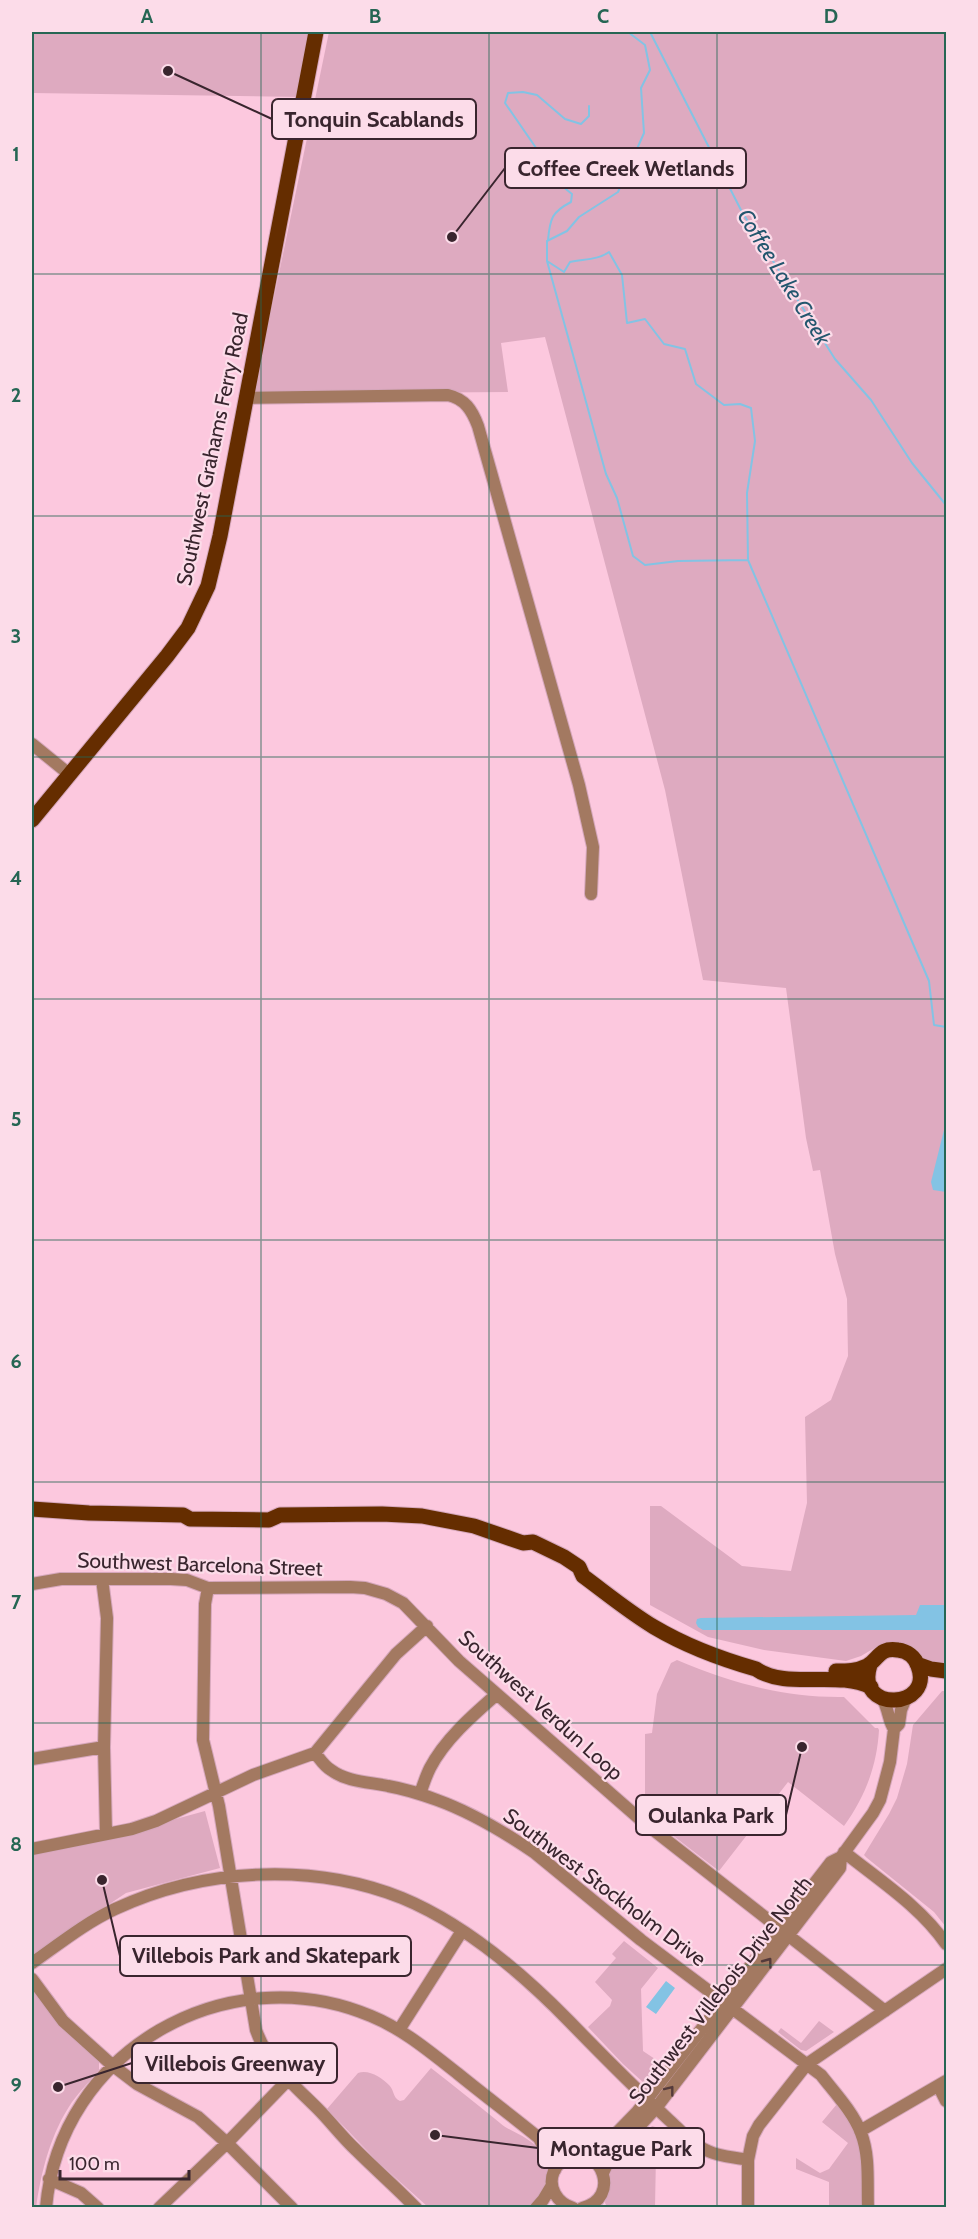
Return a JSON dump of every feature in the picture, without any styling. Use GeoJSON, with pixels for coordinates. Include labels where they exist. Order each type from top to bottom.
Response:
{"type":"FeatureCollection","features":[{"type":"Feature","properties":{"kind":"main road","name":"Southwest Grahams Ferry Road"},"geometry":{"type":"LineString","coordinates":[[32,820],[167,656],[188,628],[208,586],[316,32]]}},
{"type":"Feature","properties":{"kind":"main road"},"geometry":{"type":"LineString","coordinates":[[32,1509],[100,1514],[183,1515],[190,1511],[270,1511],[280,1515],[382,1514],[435,1518],[481,1528],[523,1543],[533,1542],[579,1567],[583,1576],[634,1614],[670,1636],[764,1674],[806,1679],[853,1680],[871,1687],[882,1698],[892,1701],[906,1698],[918,1686],[931,1680],[946,1679]]}},
{"type":"Feature","properties":{"kind":"main road"},"geometry":{"type":"LineString","coordinates":[[756,1669],[765,1665],[853,1671],[870,1665],[881,1653],[896,1649],[906,1652],[917,1664],[920,1672],[918,1686]]}},
{"type":"Feature","properties":{"kind":"main road"},"geometry":{"type":"LineString","coordinates":[[917,1664],[946,1671]]}},
{"type":"Feature","properties":{"kind":"main road"},"geometry":{"type":"LineString","coordinates":[[870,1665],[868,1675],[871,1687]]}},
{"type":"Feature","properties":{"kind":"street"},"geometry":{"type":"LineString","coordinates":[[245,398],[448,395],[463,401],[470,408],[478,426],[579,785],[594,847],[591,894]]}},
{"type":"Feature","properties":{"kind":"street"},"geometry":{"type":"LineString","coordinates":[[32,744],[69,774]]}},
{"type":"Feature","properties":{"kind":"street","name":"Southwest Barcelona Street"},"geometry":{"type":"LineString","coordinates":[[32,1584],[61,1579],[171,1579],[187,1580],[208,1588],[364,1588],[386,1594],[403,1603],[427,1626]]}},
{"type":"Feature","properties":{"kind":"street"},"geometry":{"type":"LineString","coordinates":[[102,1579],[107,1618],[104,1747],[106,1833]]}},
{"type":"Feature","properties":{"kind":"street"},"geometry":{"type":"LineString","coordinates":[[208,1588],[205,1604],[203,1740],[216,1794],[252,2018],[260,2044],[270,2060],[288,2080],[354,2149],[416,2208]]}},
{"type":"Feature","properties":{"kind":"street"},"geometry":{"type":"LineString","coordinates":[[32,1849],[132,1829],[156,1821],[263,1771],[315,1753],[396,1654],[427,1626]]}},
{"type":"Feature","properties":{"kind":"street","name":"Southwest Verdun Loop"},"geometry":{"type":"LineString","coordinates":[[427,1626],[459,1661],[642,1821],[885,2011]]}},
{"type":"Feature","properties":{"kind":"street"},"geometry":{"type":"LineString","coordinates":[[420,1794],[430,1768],[438,1755],[469,1719],[497,1694]]}},
{"type":"Feature","properties":{"kind":"street","name":"Southwest Villebois Drive North"},"geometry":{"type":"LineString","coordinates":[[882,1698],[889,1712],[890,1724],[894,1729]]}},
{"type":"Feature","properties":{"kind":"street","name":"Southwest Villebois Drive North"},"geometry":{"type":"LineString","coordinates":[[603,2173],[610,2158],[784,1931],[840,1868],[843,1854],[880,1800],[890,1762],[894,1729],[899,1725],[901,1710],[906,1698]]}},
{"type":"Feature","properties":{"kind":"street"},"geometry":{"type":"LineString","coordinates":[[32,1759],[104,1747]]}},
{"type":"Feature","properties":{"kind":"street","name":"Southwest Stockholm Drive"},"geometry":{"type":"LineString","coordinates":[[315,1753],[331,1771],[343,1777],[420,1794],[458,1808],[517,1840],[640,1940],[821,2075],[841,2100],[860,2131],[867,2157],[868,2208]]}},
{"type":"Feature","properties":{"kind":"street"},"geometry":{"type":"LineString","coordinates":[[843,1854],[922,1916],[936,1929],[946,1944]]}},
{"type":"Feature","properties":{"kind":"street"},"geometry":{"type":"LineString","coordinates":[[32,1963],[88,1924],[139,1899],[175,1887],[230,1877],[274,1875],[310,1877],[357,1884],[404,1899],[462,1931],[527,1982],[652,2103],[705,2150],[748,2160]]}},
{"type":"Feature","properties":{"kind":"street"},"geometry":{"type":"LineString","coordinates":[[399,2030],[462,1931]]}},
{"type":"Feature","properties":{"kind":"street"},"geometry":{"type":"LineString","coordinates":[[748,2208],[748,2160],[751,2141],[759,2125],[807,2064],[946,1969]]}},
{"type":"Feature","properties":{"kind":"street"},"geometry":{"type":"LineString","coordinates":[[32,1979],[63,2021],[112,2065],[136,2084],[198,2117],[292,2208]]}},
{"type":"Feature","properties":{"kind":"street"},"geometry":{"type":"LineString","coordinates":[[46,2208],[49,2179],[60,2142],[78,2107],[112,2065],[149,2036],[183,2016],[219,2004],[250,1999],[295,1998],[330,2003],[371,2016],[399,2030],[539,2138],[546,2140],[571,2157]]}},
{"type":"Feature","properties":{"kind":"street"},"geometry":{"type":"LineString","coordinates":[[159,2208],[288,2080]]}},
{"type":"Feature","properties":{"kind":"street"},"geometry":{"type":"LineString","coordinates":[[860,2131],[943,2084],[946,2101]]}},
{"type":"Feature","properties":{"kind":"street","name":"Southwest Villebois Drive North"},"geometry":{"type":"LineString","coordinates":[[587,2157],[604,2146],[652,2103]]}},
{"type":"Feature","properties":{"kind":"street"},"geometry":{"type":"LineString","coordinates":[[539,2138],[555,2170]]}},
{"type":"Feature","properties":{"kind":"street"},"geometry":{"type":"LineString","coordinates":[[536,2208],[552,2185],[555,2170],[564,2160],[571,2157],[587,2157],[599,2166],[603,2173],[604,2187],[596,2202],[582,2208]]}},
{"type":"Feature","properties":{"kind":"street"},"geometry":{"type":"LineString","coordinates":[[49,2179],[81,2193],[98,2208]]}},
{"type":"Feature","properties":{"kind":"street"},"geometry":{"type":"LineString","coordinates":[[552,2185],[557,2198],[566,2207]]}},
{"type":"Feature","properties":{"kind":"street"},"geometry":{"type":"LineString","coordinates":[[602,2194],[605,2208]]}},
{"type":"Feature","properties":{"kind":"shaded area"},"geometry":{"type":"Polygon","coordinates":[[[32,32],[313,32],[300,97],[32,93],[32,32]]]}},
{"type":"Feature","properties":{"kind":"shaded area"},"geometry":{"type":"Polygon","coordinates":[[[329,32],[946,32],[946,1663],[925,1661],[915,1650],[890,1643],[846,1661],[764,1650],[708,1637],[650,1605],[650,1506],[661,1506],[742,1566],[791,1571],[807,1503],[805,1417],[831,1400],[848,1356],[847,1299],[835,1254],[820,1170],[813,1171],[806,1138],[786,988],[703,980],[665,790],[545,337],[501,343],[508,392],[254,394],[329,32]]]}},
{"type":"Feature","properties":{"kind":"shaded area"},"geometry":{"type":"Polygon","coordinates":[[[677,1660],[718,1676],[759,1688],[801,1695],[844,1697],[875,1728],[878,1728],[876,1756],[869,1781],[844,1826],[788,1782],[719,1871],[645,1814],[645,1734],[652,1733],[657,1694],[671,1663],[677,1660]]]}},
{"type":"Feature","properties":{"kind":"shaded area"},"geometry":{"type":"Polygon","coordinates":[[[942,1691],[946,1691],[946,1927],[934,1912],[864,1855],[897,1798],[907,1764],[913,1725],[942,1691]]]}},
{"type":"Feature","properties":{"kind":"shaded area"},"geometry":{"type":"Polygon","coordinates":[[[205,1811],[220,1868],[126,1893],[32,1956],[32,1851],[132,1831],[205,1811]]]}},
{"type":"Feature","properties":{"kind":"shaded area"},"geometry":{"type":"Polygon","coordinates":[[[624,1941],[658,1968],[641,1989],[643,2051],[661,2063],[645,2084],[588,2027],[610,2006],[612,2000],[595,1982],[616,1958],[612,1954],[624,1941]]]}},
{"type":"Feature","properties":{"kind":"shaded area"},"geometry":{"type":"Polygon","coordinates":[[[32,1989],[46,2007],[99,2062],[99,2070],[72,2102],[58,2126],[44,2166],[36,2208],[32,2207],[32,1989]]]}},
{"type":"Feature","properties":{"kind":"shaded area"},"geometry":{"type":"Polygon","coordinates":[[[819,2021],[834,2032],[806,2051],[801,2050],[778,2032],[781,2028],[801,2043],[819,2021]]]}},
{"type":"Feature","properties":{"kind":"shaded area"},"geometry":{"type":"Polygon","coordinates":[[[431,2068],[503,2125],[527,2139],[542,2154],[548,2173],[547,2182],[538,2200],[530,2207],[428,2207],[378,2162],[327,2109],[358,2073],[366,2072],[379,2077],[389,2085],[400,2101],[404,2100],[431,2068]]]}},
{"type":"Feature","properties":{"kind":"shaded area"},"geometry":{"type":"Polygon","coordinates":[[[837,2104],[852,2124],[862,2151],[863,2207],[829,2207],[829,2182],[796,2169],[796,2158],[820,2173],[829,2169],[848,2143],[822,2122],[837,2104]]]}},
{"type":"Feature","properties":{"kind":"shaded area"},"geometry":{"type":"Polygon","coordinates":[[[652,2126],[659,2128],[689,2155],[656,2155],[655,2207],[607,2207],[605,2203],[609,2170],[652,2126]]]}},
{"type":"Feature","properties":{"kind":"water"},"geometry":{"type":"Polygon","coordinates":[[[946,1122],[946,1192],[933,1190],[931,1182],[946,1122]]]}},
{"type":"Feature","properties":{"kind":"water"},"geometry":{"type":"Polygon","coordinates":[[[920,1605],[946,1605],[946,1630],[703,1630],[696,1623],[697,1619],[701,1618],[916,1615],[920,1605]]]}},
{"type":"Feature","properties":{"kind":"water"},"geometry":{"type":"Polygon","coordinates":[[[666,1981],[675,1988],[656,2014],[646,2007],[666,1981]]]}},
{"type":"Feature","properties":{"kind":"waterway"},"geometry":{"type":"LineString","coordinates":[[628,32],[645,45],[650,70],[641,88],[644,133],[618,192],[579,217],[567,231],[547,241],[547,261],[564,272],[570,262],[596,258],[609,252],[622,275],[627,323],[645,319],[664,344],[685,349],[696,384],[724,405],[740,404],[751,408],[755,441],[747,493],[748,560],[929,981],[934,1025],[946,1027]]}},
{"type":"Feature","properties":{"kind":"waterway","name":"Coffee Lake Creek"},"geometry":{"type":"LineString","coordinates":[[650,32],[742,212],[835,359],[871,400],[912,463],[946,505]]}},
{"type":"Feature","properties":{"kind":"waterway"},"geometry":{"type":"LineString","coordinates":[[548,240],[553,216],[571,202],[572,194],[552,178],[543,158],[505,103],[508,93],[523,92],[537,95],[565,119],[581,124],[589,116],[589,106]]}},
{"type":"Feature","properties":{"kind":"waterway"},"geometry":{"type":"LineString","coordinates":[[547,261],[606,474],[617,498],[633,556],[645,565],[678,561],[748,560]]}},
{"type":"Feature","properties":{"kind":"place","name":"Tonquin Scablands"},"geometry":{"type":"Point","coordinates":[168,71]}},
{"type":"Feature","properties":{"kind":"place","name":"Coffee Creek Wetlands"},"geometry":{"type":"Point","coordinates":[452,237]}},
{"type":"Feature","properties":{"kind":"place","name":"Oulanka Park"},"geometry":{"type":"Point","coordinates":[802,1747]}},
{"type":"Feature","properties":{"kind":"place","name":"Villebois Park and Skatepark"},"geometry":{"type":"Point","coordinates":[102,1880]}},
{"type":"Feature","properties":{"kind":"place","name":"Villebois Greenway"},"geometry":{"type":"Point","coordinates":[58,2087]}},
{"type":"Feature","properties":{"kind":"place","name":"Montague Park"},"geometry":{"type":"Point","coordinates":[435,2135]}}]}
